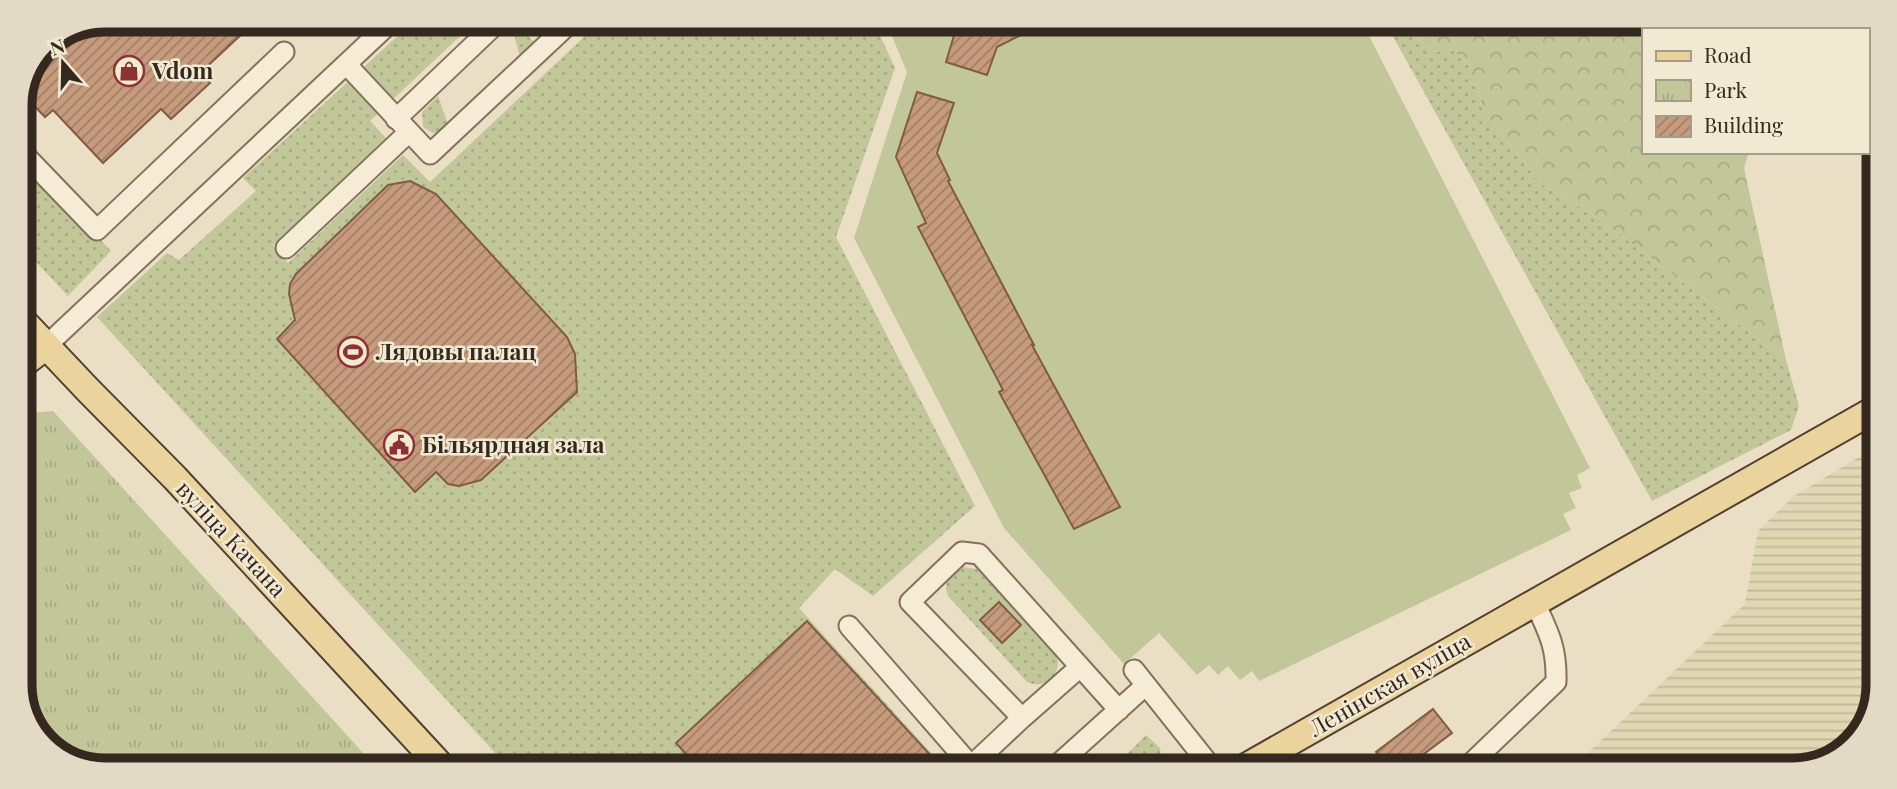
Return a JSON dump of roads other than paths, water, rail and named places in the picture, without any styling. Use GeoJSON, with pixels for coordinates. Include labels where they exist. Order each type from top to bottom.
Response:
{"type":"FeatureCollection","features":[{"type":"Feature","properties":{"kind":"main road","name":"вуліца Качана"},"geometry":{"type":"LineString","coordinates":[[32,331],[174,478],[434,758]]}},
{"type":"Feature","properties":{"kind":"main road"},"geometry":{"type":"LineString","coordinates":[[32,357],[46,346]]}},
{"type":"Feature","properties":{"kind":"main road","name":"Ленінская вуліца"},"geometry":{"type":"LineString","coordinates":[[1262,758],[1866,415]]}},
{"type":"Feature","properties":{"kind":"street"},"geometry":{"type":"LineString","coordinates":[[46,346],[381,32]]}},
{"type":"Feature","properties":{"kind":"street"},"geometry":{"type":"LineString","coordinates":[[286,248],[489,32]]}},
{"type":"Feature","properties":{"kind":"street"},"geometry":{"type":"LineString","coordinates":[[347,65],[430,154],[560,32]]}},
{"type":"Feature","properties":{"kind":"street"},"geometry":{"type":"LineString","coordinates":[[32,162],[97,230],[284,52]]}},
{"type":"Feature","properties":{"kind":"street"},"geometry":{"type":"LineString","coordinates":[[1022,718],[910,603],[962,552],[979,554],[1119,710]]}},
{"type":"Feature","properties":{"kind":"street"},"geometry":{"type":"LineString","coordinates":[[1477,758],[1556,682],[1557,662],[1553,644],[1535,603]]}},
{"type":"Feature","properties":{"kind":"street"},"geometry":{"type":"LineString","coordinates":[[849,626],[965,758]]}},
{"type":"Feature","properties":{"kind":"street"},"geometry":{"type":"LineString","coordinates":[[980,758],[1080,667]]}},
{"type":"Feature","properties":{"kind":"street"},"geometry":{"type":"LineString","coordinates":[[1065,758],[1119,710],[1140,677],[1204,758]]}},
{"type":"Feature","properties":{"kind":"place","name":"Vdom"},"geometry":{"type":"Point","coordinates":[129,71]}},
{"type":"Feature","properties":{"kind":"place","name":"Лядовы палац"},"geometry":{"type":"Point","coordinates":[353,352]}},
{"type":"Feature","properties":{"kind":"place","name":"Більярдная зала"},"geometry":{"type":"Point","coordinates":[399,445]}}]}
